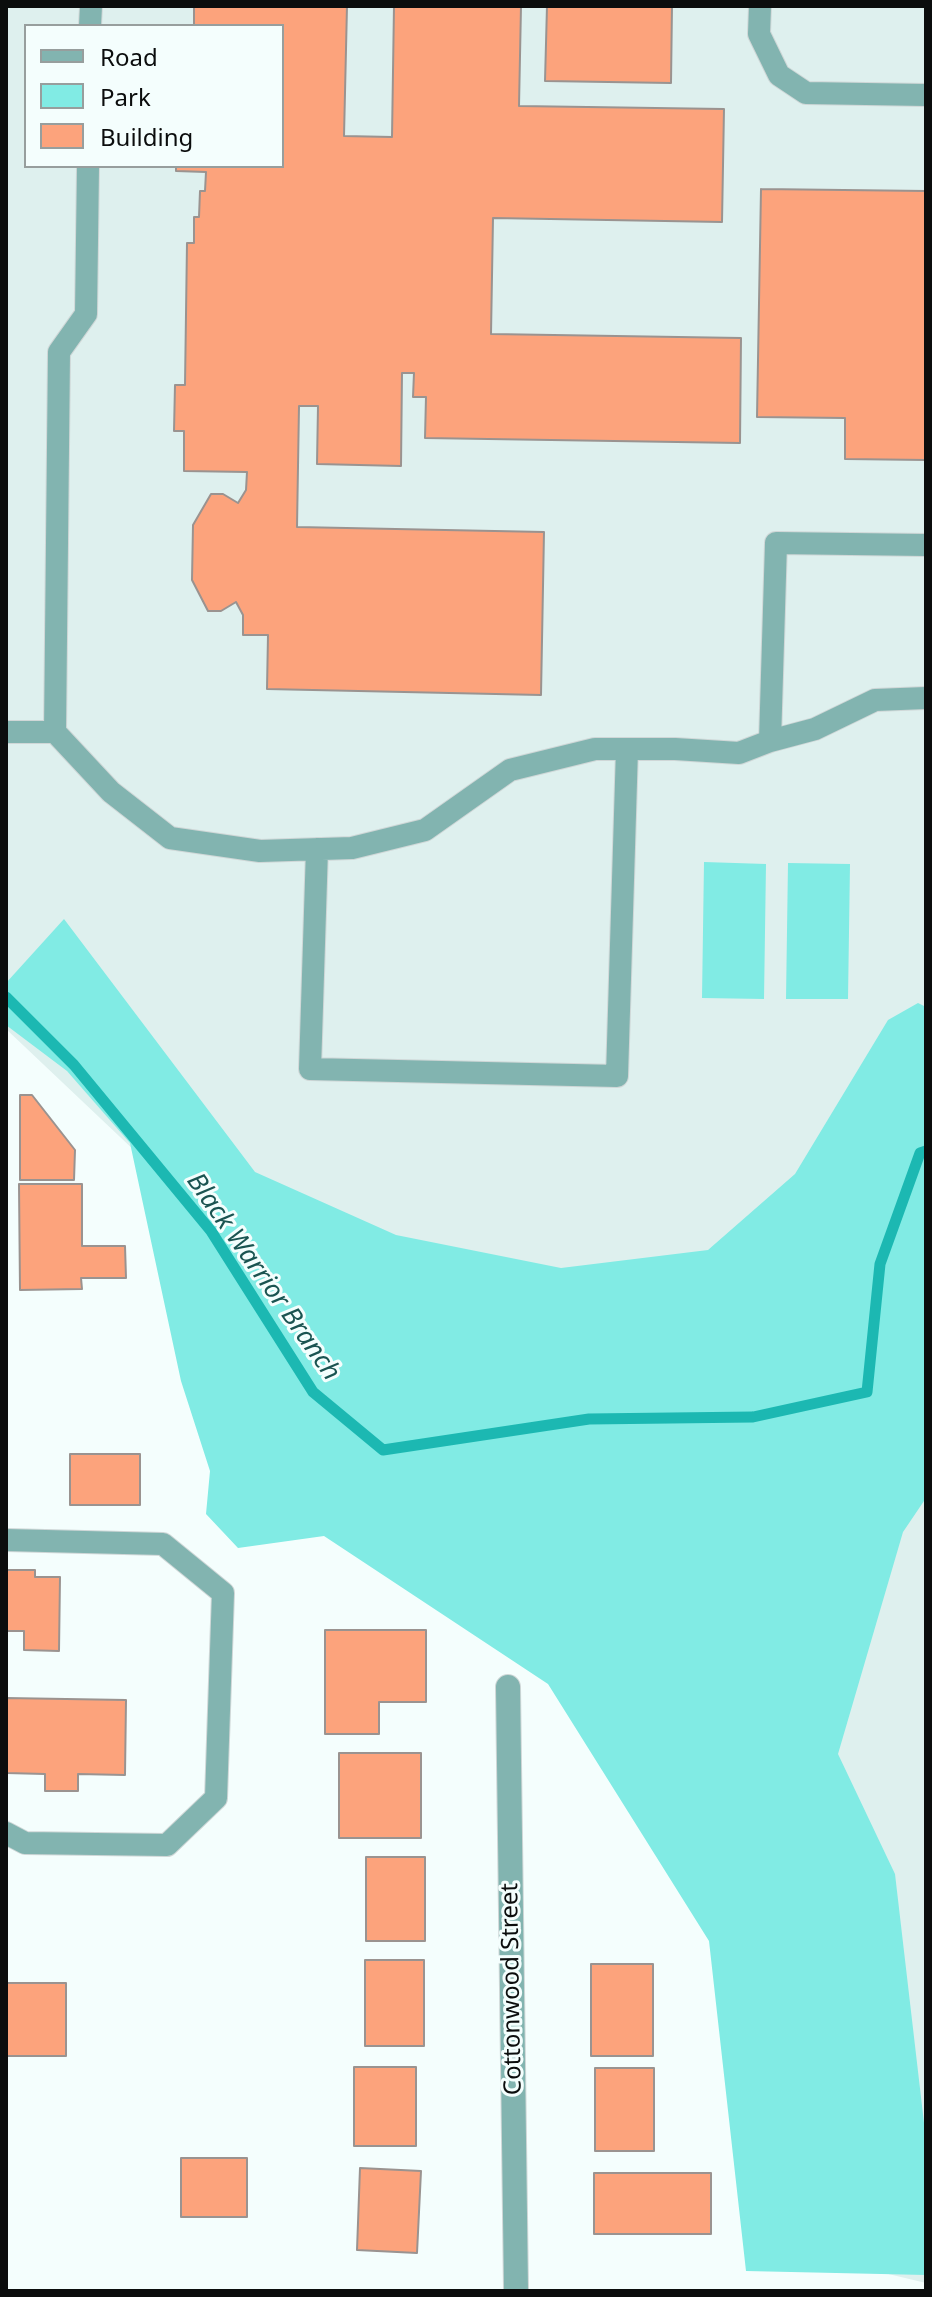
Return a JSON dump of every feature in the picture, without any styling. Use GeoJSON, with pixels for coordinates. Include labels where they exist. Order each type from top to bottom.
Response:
{"type":"FeatureCollection","features":[{"type":"Feature","properties":{"kind":"street","name":"Cottonwood Street"},"geometry":{"type":"LineString","coordinates":[[508,1687],[516,2291]]}},
{"type":"Feature","properties":{"kind":"lane"},"geometry":{"type":"LineString","coordinates":[[760,6],[759,34],[779,75],[806,93],[926,95]]}},
{"type":"Feature","properties":{"kind":"lane"},"geometry":{"type":"LineString","coordinates":[[88,168],[86,314],[59,352],[55,732],[111,792],[170,838],[260,851],[352,848],[425,830],[510,770],[595,749],[739,753],[815,729],[875,700],[926,698]]}},
{"type":"Feature","properties":{"kind":"lane"},"geometry":{"type":"LineString","coordinates":[[770,741],[776,543],[926,545]]}},
{"type":"Feature","properties":{"kind":"lane"},"geometry":{"type":"LineString","coordinates":[[6,732],[55,732]]}},
{"type":"Feature","properties":{"kind":"lane"},"geometry":{"type":"LineString","coordinates":[[317,849],[310,1069],[617,1076],[627,749]]}},
{"type":"Feature","properties":{"kind":"lane"},"geometry":{"type":"LineString","coordinates":[[6,1540],[163,1544],[223,1593],[216,1798],[167,1845],[25,1843],[6,1833]]}},
{"type":"Feature","properties":{"kind":"shaded area"},"geometry":{"type":"Polygon","coordinates":[[[6,6],[926,6],[926,2283],[834,2261],[829,1752],[232,1243],[6,1029],[6,6]]]}},
{"type":"Feature","properties":{"kind":"green space"},"geometry":{"type":"Polygon","coordinates":[[[704,862],[766,864],[764,999],[702,998],[704,862]]]}},
{"type":"Feature","properties":{"kind":"green space"},"geometry":{"type":"Polygon","coordinates":[[[788,863],[850,864],[848,999],[786,999],[788,863]]]}},
{"type":"Feature","properties":{"kind":"green space"},"geometry":{"type":"Polygon","coordinates":[[[64,919],[255,1172],[396,1235],[561,1268],[708,1250],[795,1174],[888,1020],[918,1003],[926,1007],[926,1498],[903,1532],[838,1754],[895,1874],[926,2140],[926,2275],[746,2271],[709,1941],[548,1684],[324,1536],[238,1548],[206,1514],[210,1471],[181,1381],[130,1143],[67,1071],[6,1025],[6,983],[64,919]]]}},
{"type":"Feature","properties":{"kind":"building"},"geometry":{"type":"Polygon","coordinates":[[[194,6],[347,6],[344,136],[392,137],[394,6],[521,6],[519,106],[724,109],[722,222],[493,218],[491,334],[741,338],[740,443],[425,438],[426,397],[413,397],[414,373],[402,373],[401,466],[317,464],[318,406],[299,406],[297,527],[544,532],[541,695],[267,689],[268,635],[243,635],[243,615],[236,602],[221,611],[208,611],[192,580],[193,525],[211,494],[223,494],[238,503],[246,490],[247,472],[184,471],[184,431],[174,431],[175,385],[185,385],[187,243],[194,243],[194,217],[199,217],[200,191],[205,191],[206,172],[176,171],[176,168],[284,168],[284,24],[194,24],[194,6]]]}},
{"type":"Feature","properties":{"kind":"building"},"geometry":{"type":"Polygon","coordinates":[[[547,6],[672,6],[671,83],[545,81],[547,6]]]}},
{"type":"Feature","properties":{"kind":"building"},"geometry":{"type":"Polygon","coordinates":[[[761,189],[926,191],[926,460],[845,459],[845,418],[757,417],[761,189]]]}},
{"type":"Feature","properties":{"kind":"building"},"geometry":{"type":"Polygon","coordinates":[[[20,1095],[32,1095],[75,1150],[74,1180],[20,1180],[20,1095]]]}},
{"type":"Feature","properties":{"kind":"building"},"geometry":{"type":"Polygon","coordinates":[[[19,1184],[82,1184],[82,1246],[125,1246],[126,1278],[81,1278],[82,1289],[20,1290],[19,1184]]]}},
{"type":"Feature","properties":{"kind":"building"},"geometry":{"type":"Polygon","coordinates":[[[70,1454],[140,1454],[140,1505],[70,1505],[70,1454]]]}},
{"type":"Feature","properties":{"kind":"building"},"geometry":{"type":"Polygon","coordinates":[[[6,1570],[35,1570],[35,1577],[60,1577],[59,1651],[24,1650],[24,1631],[6,1631],[6,1570]]]}},
{"type":"Feature","properties":{"kind":"building"},"geometry":{"type":"Polygon","coordinates":[[[325,1630],[426,1630],[426,1702],[379,1702],[379,1734],[325,1734],[325,1630]]]}},
{"type":"Feature","properties":{"kind":"building"},"geometry":{"type":"Polygon","coordinates":[[[6,1698],[126,1700],[125,1775],[78,1774],[78,1791],[45,1791],[45,1774],[6,1773],[6,1698]]]}},
{"type":"Feature","properties":{"kind":"building"},"geometry":{"type":"Polygon","coordinates":[[[339,1753],[421,1753],[421,1838],[339,1838],[339,1753]]]}},
{"type":"Feature","properties":{"kind":"building"},"geometry":{"type":"Polygon","coordinates":[[[366,1857],[425,1857],[425,1941],[366,1941],[366,1857]]]}},
{"type":"Feature","properties":{"kind":"building"},"geometry":{"type":"Polygon","coordinates":[[[365,1960],[424,1960],[424,2046],[365,2046],[365,1960]]]}},
{"type":"Feature","properties":{"kind":"building"},"geometry":{"type":"Polygon","coordinates":[[[591,1964],[653,1964],[653,2056],[591,2056],[591,1964]]]}},
{"type":"Feature","properties":{"kind":"building"},"geometry":{"type":"Polygon","coordinates":[[[6,1983],[66,1983],[66,2056],[6,2056],[6,1983]]]}},
{"type":"Feature","properties":{"kind":"building"},"geometry":{"type":"Polygon","coordinates":[[[354,2067],[416,2067],[416,2146],[354,2146],[354,2067]]]}},
{"type":"Feature","properties":{"kind":"building"},"geometry":{"type":"Polygon","coordinates":[[[595,2068],[654,2068],[654,2151],[595,2151],[595,2068]]]}},
{"type":"Feature","properties":{"kind":"building"},"geometry":{"type":"Polygon","coordinates":[[[181,2158],[247,2158],[247,2217],[181,2217],[181,2158]]]}},
{"type":"Feature","properties":{"kind":"building"},"geometry":{"type":"Polygon","coordinates":[[[360,2168],[421,2171],[417,2253],[357,2250],[360,2168]]]}},
{"type":"Feature","properties":{"kind":"building"},"geometry":{"type":"Polygon","coordinates":[[[594,2173],[711,2173],[711,2234],[594,2234],[594,2173]]]}},
{"type":"Feature","properties":{"kind":"waterway","name":"Black Warrior Branch"},"geometry":{"type":"LineString","coordinates":[[6,997],[74,1065],[211,1231],[313,1392],[383,1450],[589,1419],[753,1417],[867,1392],[880,1264],[920,1153],[926,1151]]}}]}
